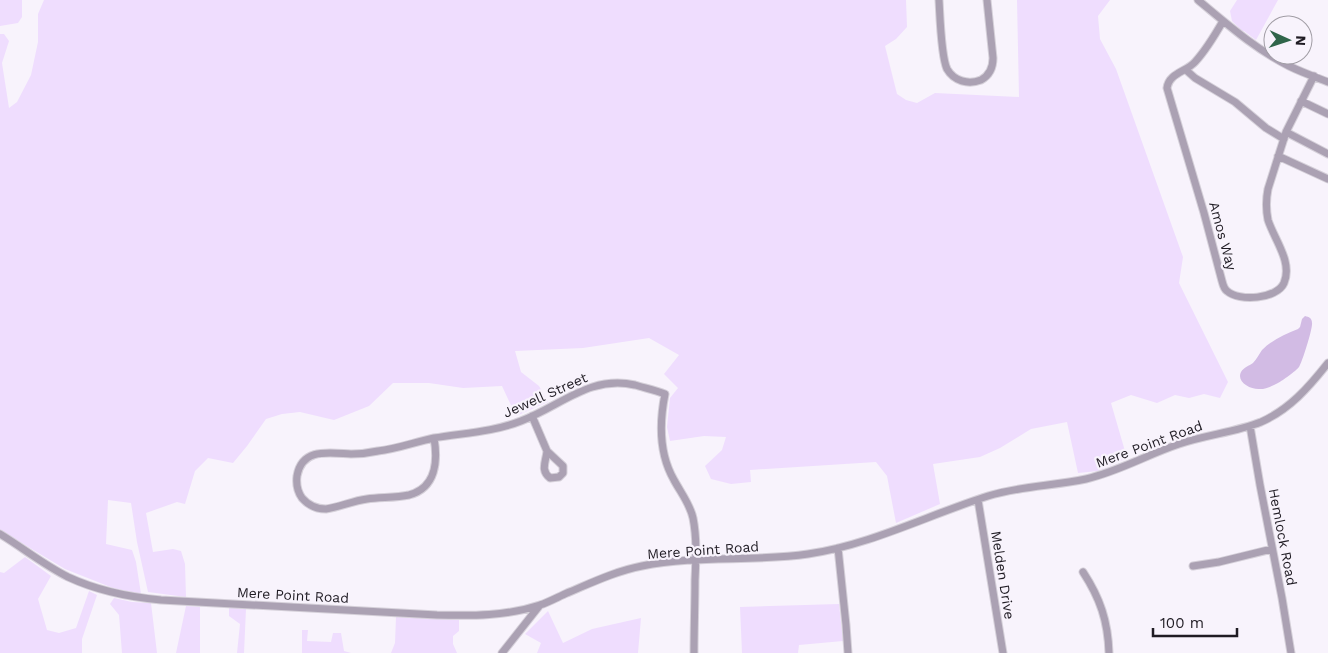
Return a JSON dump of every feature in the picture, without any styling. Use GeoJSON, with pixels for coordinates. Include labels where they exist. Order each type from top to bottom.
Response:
{"type":"FeatureCollection","features":[{"type":"Feature","properties":{"kind":"street"},"geometry":{"type":"LineString","coordinates":[[939,0],[947,68],[958,80],[971,82],[983,79],[992,68],[993,58],[987,0]]}},
{"type":"Feature","properties":{"kind":"street"},"geometry":{"type":"LineString","coordinates":[[1198,0],[1206,3],[1223,21],[1268,54],[1289,66],[1328,82]]}},
{"type":"Feature","properties":{"kind":"street","name":"Amos Way"},"geometry":{"type":"LineString","coordinates":[[1223,21],[1196,61],[1186,70],[1171,78],[1168,83],[1168,94],[1204,213],[1222,281],[1226,291],[1232,294],[1252,298],[1266,296],[1282,287],[1284,282],[1286,271],[1284,261],[1268,218],[1266,198],[1270,179],[1285,135],[1314,76]]}},
{"type":"Feature","properties":{"kind":"street"},"geometry":{"type":"LineString","coordinates":[[1186,70],[1195,78],[1235,102],[1266,128],[1328,154]]}},
{"type":"Feature","properties":{"kind":"street"},"geometry":{"type":"LineString","coordinates":[[1302,101],[1328,114]]}},
{"type":"Feature","properties":{"kind":"street"},"geometry":{"type":"LineString","coordinates":[[1278,156],[1328,179]]}},
{"type":"Feature","properties":{"kind":"street","name":"Mere Point Road"},"geometry":{"type":"LineString","coordinates":[[0,534],[46,564],[79,581],[103,590],[135,597],[175,601],[437,615],[490,615],[540,605],[591,583],[627,570],[653,564],[786,556],[819,552],[858,542],[987,496],[1019,489],[1071,482],[1110,473],[1179,444],[1250,426],[1271,417],[1286,408],[1307,388],[1328,363]]}},
{"type":"Feature","properties":{"kind":"street","name":"Jewell Street"},"geometry":{"type":"LineString","coordinates":[[434,438],[437,455],[433,474],[424,486],[415,493],[363,499],[326,509],[319,509],[308,504],[298,492],[296,482],[299,468],[305,460],[314,454],[374,452],[434,438],[491,430],[522,421],[577,393],[601,384],[627,384],[665,394],[661,433],[664,452],[670,471],[691,513],[694,527],[696,561]]}},
{"type":"Feature","properties":{"kind":"street"},"geometry":{"type":"LineString","coordinates":[[532,416],[547,451]]}},
{"type":"Feature","properties":{"kind":"street","name":"Hemlock Road"},"geometry":{"type":"LineString","coordinates":[[1250,426],[1291,653]]}},
{"type":"Feature","properties":{"kind":"street","name":"Melden Drive"},"geometry":{"type":"LineString","coordinates":[[978,500],[1003,653]]}},
{"type":"Feature","properties":{"kind":"street"},"geometry":{"type":"LineString","coordinates":[[838,548],[848,653]]}},
{"type":"Feature","properties":{"kind":"street"},"geometry":{"type":"LineString","coordinates":[[1193,566],[1219,562],[1272,549]]}},
{"type":"Feature","properties":{"kind":"street"},"geometry":{"type":"LineString","coordinates":[[694,653],[696,561]]}},
{"type":"Feature","properties":{"kind":"street"},"geometry":{"type":"LineString","coordinates":[[1082,572],[1093,588],[1101,606],[1106,626],[1109,653]]}},
{"type":"Feature","properties":{"kind":"street"},"geometry":{"type":"LineString","coordinates":[[502,653],[540,605]]}},
{"type":"Feature","properties":{"kind":"shaded area"},"geometry":{"type":"Polygon","coordinates":[[[0,0],[22,0],[22,17],[18,23],[0,26],[0,0]]]}},
{"type":"Feature","properties":{"kind":"shaded area"},"geometry":{"type":"Polygon","coordinates":[[[44,0],[906,0],[907,27],[896,39],[885,46],[897,94],[906,100],[917,103],[935,93],[1019,97],[1017,0],[1110,0],[1098,16],[1100,39],[1116,69],[1183,257],[1179,283],[1228,382],[1220,398],[1204,394],[1189,398],[1175,395],[1157,403],[1131,395],[1111,403],[1127,458],[1098,471],[1078,473],[1067,422],[1031,429],[1000,448],[980,457],[933,464],[940,504],[896,523],[887,476],[876,462],[750,470],[751,482],[731,484],[711,479],[705,466],[722,450],[726,437],[704,436],[670,441],[667,427],[670,398],[678,388],[664,374],[679,355],[649,338],[583,348],[515,351],[521,372],[539,386],[548,402],[516,416],[502,386],[463,388],[429,383],[393,383],[369,406],[334,420],[300,412],[282,414],[266,419],[233,463],[208,458],[195,471],[185,504],[177,502],[146,513],[153,552],[173,549],[181,551],[185,564],[186,597],[148,592],[131,503],[108,500],[106,544],[132,550],[136,562],[141,594],[113,588],[65,569],[0,530],[0,34],[4,34],[9,41],[2,63],[9,108],[17,102],[31,75],[38,42],[38,14],[44,0]]]}},
{"type":"Feature","properties":{"kind":"shaded area"},"geometry":{"type":"Polygon","coordinates":[[[1237,0],[1278,0],[1270,15],[1263,15],[1263,27],[1256,40],[1242,31],[1232,21],[1230,11],[1237,0]]]}},
{"type":"Feature","properties":{"kind":"shaded area"},"geometry":{"type":"Polygon","coordinates":[[[1305,316],[1311,319],[1312,326],[1299,367],[1283,380],[1267,388],[1256,389],[1245,385],[1240,376],[1242,370],[1253,363],[1262,350],[1270,343],[1298,329],[1305,316]]]}},
{"type":"Feature","properties":{"kind":"shaded area"},"geometry":{"type":"Polygon","coordinates":[[[25,557],[51,576],[38,599],[47,630],[59,633],[76,628],[89,591],[97,595],[82,639],[82,653],[0,653],[0,572],[4,573],[25,557]]]}},
{"type":"Feature","properties":{"kind":"shaded area"},"geometry":{"type":"Polygon","coordinates":[[[114,598],[132,602],[151,603],[157,653],[122,653],[119,615],[110,604],[114,598]]]}},
{"type":"Feature","properties":{"kind":"shaded area"},"geometry":{"type":"Polygon","coordinates":[[[839,604],[843,641],[799,645],[798,653],[742,653],[740,607],[839,604]]]}},
{"type":"Feature","properties":{"kind":"shaded area"},"geometry":{"type":"Polygon","coordinates":[[[186,606],[200,607],[200,653],[176,653],[186,606]]]}},
{"type":"Feature","properties":{"kind":"shaded area"},"geometry":{"type":"Polygon","coordinates":[[[229,607],[246,609],[244,653],[237,653],[240,624],[229,616],[229,607]]]}},
{"type":"Feature","properties":{"kind":"shaded area"},"geometry":{"type":"Polygon","coordinates":[[[548,611],[563,643],[592,629],[641,618],[638,653],[537,653],[541,643],[525,634],[548,611]]]}},
{"type":"Feature","properties":{"kind":"shaded area"},"geometry":{"type":"Polygon","coordinates":[[[396,617],[459,620],[459,631],[453,636],[453,644],[457,653],[391,653],[395,643],[396,617]]]}},
{"type":"Feature","properties":{"kind":"shaded area"},"geometry":{"type":"Polygon","coordinates":[[[302,630],[308,630],[307,641],[331,642],[333,633],[341,633],[344,651],[351,653],[302,653],[302,630]]]}}]}
